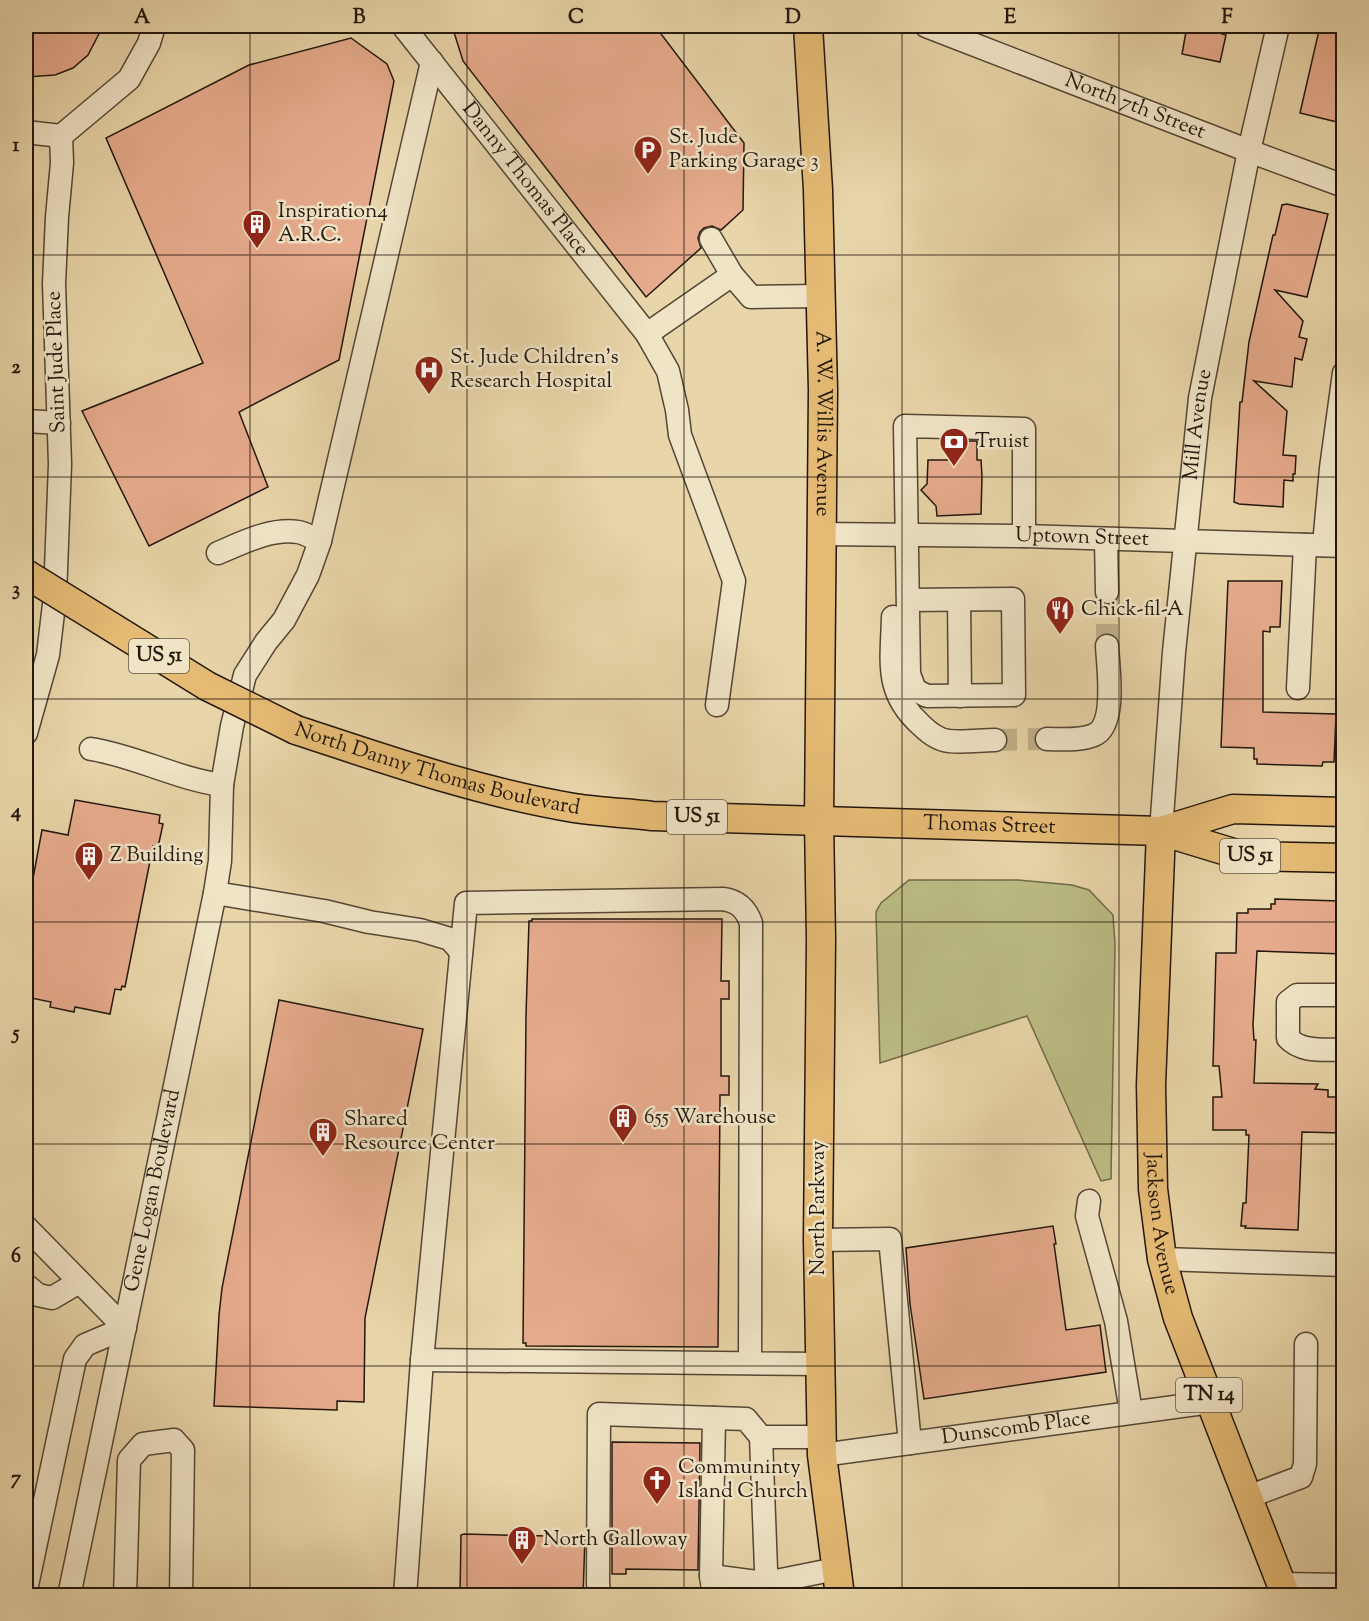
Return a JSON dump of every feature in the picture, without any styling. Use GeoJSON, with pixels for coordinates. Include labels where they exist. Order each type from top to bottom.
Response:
{"type":"FeatureCollection","features":[{"type":"Feature","properties":{"kind":"main road","name":"A. W. Willis Avenue"},"geometry":{"type":"LineString","coordinates":[[808,26],[818,190],[823,390],[819,820]]}},
{"type":"Feature","properties":{"kind":"main road","name":"North Danny Thomas Boulevard"},"geometry":{"type":"LineString","coordinates":[[26,573],[207,686],[296,730],[409,768],[576,808],[652,816],[819,820]]}},
{"type":"Feature","properties":{"kind":"main road","name":"Thomas Street"},"geometry":{"type":"LineString","coordinates":[[1161,831],[1233,809],[1344,813]]}},
{"type":"Feature","properties":{"kind":"main road","name":"Thomas Street"},"geometry":{"type":"LineString","coordinates":[[819,820],[1161,831],[1243,856],[1344,858]]}},
{"type":"Feature","properties":{"kind":"main road","name":"North Parkway"},"geometry":{"type":"LineString","coordinates":[[819,820],[821,940],[818,1240],[822,1446],[838,1582]]}},
{"type":"Feature","properties":{"kind":"main road","name":"Jackson Avenue"},"geometry":{"type":"LineString","coordinates":[[1161,831],[1151,1085],[1153,1189],[1162,1259],[1178,1318],[1284,1590]]}},
{"type":"Feature","properties":{"kind":"street"},"geometry":{"type":"LineString","coordinates":[[26,132],[61,136],[129,79],[149,43],[153,26]]}},
{"type":"Feature","properties":{"kind":"street","name":"Danny Thomas Place"},"geometry":{"type":"LineString","coordinates":[[403,26],[648,334],[668,371],[680,435],[734,581],[717,705]]}},
{"type":"Feature","properties":{"kind":"street","name":"North 7th Street"},"geometry":{"type":"LineString","coordinates":[[926,26],[1344,186]]}},
{"type":"Feature","properties":{"kind":"street","name":"Mill Avenue"},"geometry":{"type":"LineString","coordinates":[[1161,831],[1174,651],[1200,398],[1249,151],[1278,26]]}},
{"type":"Feature","properties":{"kind":"street","name":"Gene Logan Boulevard"},"geometry":{"type":"LineString","coordinates":[[69,1596],[215,893],[220,861],[222,785],[232,726],[245,675],[266,642],[284,620],[309,575],[320,541],[432,62]]}},
{"type":"Feature","properties":{"kind":"street","name":"Saint Jude Place"},"geometry":{"type":"LineString","coordinates":[[26,733],[48,655],[55,596],[60,464],[54,284],[62,163],[61,136]]}},
{"type":"Feature","properties":{"kind":"street"},"geometry":{"type":"LineString","coordinates":[[711,239],[732,275],[751,297],[820,296]]}},
{"type":"Feature","properties":{"kind":"street"},"geometry":{"type":"LineString","coordinates":[[648,334],[732,275]]}},
{"type":"Feature","properties":{"kind":"street"},"geometry":{"type":"LineString","coordinates":[[1298,688],[1324,545],[1331,468],[1344,373]]}},
{"type":"Feature","properties":{"kind":"street"},"geometry":{"type":"LineString","coordinates":[[26,421],[59,423]]}},
{"type":"Feature","properties":{"kind":"street"},"geometry":{"type":"LineString","coordinates":[[908,600],[1014,599],[1014,695],[927,696],[915,690],[909,674],[905,426],[1024,429],[1024,536]]}},
{"type":"Feature","properties":{"kind":"street"},"geometry":{"type":"LineString","coordinates":[[218,553],[252,539],[276,533],[298,532],[320,541]]}},
{"type":"Feature","properties":{"kind":"street","name":"Uptown Street"},"geometry":{"type":"LineString","coordinates":[[821,534],[1024,536],[1324,545]]}},
{"type":"Feature","properties":{"kind":"street"},"geometry":{"type":"LineString","coordinates":[[1106,539],[1107,592]]}},
{"type":"Feature","properties":{"kind":"street"},"geometry":{"type":"LineString","coordinates":[[908,567],[894,601],[892,675],[895,691],[909,714],[930,733],[948,741],[995,740]]}},
{"type":"Feature","properties":{"kind":"street"},"geometry":{"type":"LineString","coordinates":[[959,600],[960,696]]}},
{"type":"Feature","properties":{"kind":"street"},"geometry":{"type":"LineString","coordinates":[[1047,739],[1095,735],[1106,723],[1109,711],[1107,646]]}},
{"type":"Feature","properties":{"kind":"street"},"geometry":{"type":"LineString","coordinates":[[91,749],[117,753],[201,782],[222,785]]}},
{"type":"Feature","properties":{"kind":"street"},"geometry":{"type":"LineString","coordinates":[[215,893],[420,930],[450,939],[461,952]]}},
{"type":"Feature","properties":{"kind":"street"},"geometry":{"type":"LineString","coordinates":[[405,1596],[422,1360],[466,903],[723,898],[744,909],[751,923],[750,1363]]}},
{"type":"Feature","properties":{"kind":"street"},"geometry":{"type":"LineString","coordinates":[[1344,995],[1297,995],[1288,1002],[1288,1038],[1293,1044],[1302,1048],[1344,1050]]}},
{"type":"Feature","properties":{"kind":"street"},"geometry":{"type":"LineString","coordinates":[[1089,1201],[1087,1216],[1116,1321],[1131,1412]]}},
{"type":"Feature","properties":{"kind":"street"},"geometry":{"type":"LineString","coordinates":[[26,1227],[124,1328],[85,1345],[75,1359],[26,1590]]}},
{"type":"Feature","properties":{"kind":"street"},"geometry":{"type":"LineString","coordinates":[[818,1240],[890,1239],[910,1443]]}},
{"type":"Feature","properties":{"kind":"street"},"geometry":{"type":"LineString","coordinates":[[1162,1259],[1344,1265]]}},
{"type":"Feature","properties":{"kind":"street"},"geometry":{"type":"LineString","coordinates":[[26,1285],[38,1295],[52,1298],[79,1282]]}},
{"type":"Feature","properties":{"kind":"street"},"geometry":{"type":"LineString","coordinates":[[1248,1497],[1301,1477],[1305,1464],[1306,1344]]}},
{"type":"Feature","properties":{"kind":"street"},"geometry":{"type":"LineString","coordinates":[[422,1360],[820,1364]]}},
{"type":"Feature","properties":{"kind":"street","name":"Dunscomb Place"},"geometry":{"type":"LineString","coordinates":[[761,1437],[822,1446],[910,1443],[1211,1402]]}},
{"type":"Feature","properties":{"kind":"street"},"geometry":{"type":"LineString","coordinates":[[599,1590],[599,1414],[746,1419],[761,1437],[766,1589]]}},
{"type":"Feature","properties":{"kind":"street"},"geometry":{"type":"LineString","coordinates":[[714,1418],[713,1586],[766,1589],[838,1582]]}},
{"type":"Feature","properties":{"kind":"street"},"geometry":{"type":"LineString","coordinates":[[125,1596],[129,1460],[143,1444],[174,1440],[183,1450],[181,1596]]}},
{"type":"Feature","properties":{"kind":"street"},"geometry":{"type":"LineString","coordinates":[[1284,1590],[1344,1585]]}},
{"type":"Feature","properties":{"kind":"green space"},"geometry":{"type":"Polygon","coordinates":[[[909,880],[1018,880],[1072,885],[1089,890],[1113,915],[1115,945],[1111,1179],[1101,1181],[1027,1016],[880,1063],[876,912],[881,903],[909,880]]]}},
{"type":"Feature","properties":{"kind":"building"},"geometry":{"type":"Polygon","coordinates":[[[26,26],[103,26],[88,55],[73,68],[55,75],[26,77],[26,26]]]}},
{"type":"Feature","properties":{"kind":"building","name":"St. Jude Parking Garage 3"},"geometry":{"type":"Polygon","coordinates":[[[452,26],[655,26],[744,143],[743,210],[721,230],[712,226],[704,228],[698,238],[701,248],[646,297],[463,61],[452,26]]]}},
{"type":"Feature","properties":{"kind":"building"},"geometry":{"type":"Polygon","coordinates":[[[1187,26],[1200,29],[1201,26],[1224,26],[1222,34],[1226,35],[1220,62],[1182,54],[1187,26]]]}},
{"type":"Feature","properties":{"kind":"building"},"geometry":{"type":"Polygon","coordinates":[[[1320,26],[1344,30],[1344,116],[1338,115],[1337,122],[1300,113],[1320,26]]]}},
{"type":"Feature","properties":{"kind":"building","name":"Inspiration4 A.R.C."},"geometry":{"type":"Polygon","coordinates":[[[351,38],[387,64],[394,81],[339,360],[239,412],[268,487],[149,546],[82,411],[203,363],[106,138],[249,65],[351,38]]]}},
{"type":"Feature","properties":{"kind":"building"},"geometry":{"type":"Polygon","coordinates":[[[1287,204],[1328,214],[1307,297],[1275,290],[1303,321],[1299,337],[1307,339],[1302,360],[1295,358],[1292,387],[1254,381],[1287,411],[1283,455],[1296,456],[1295,474],[1293,474],[1293,481],[1284,480],[1283,507],[1239,504],[1234,502],[1240,402],[1242,402],[1249,342],[1273,235],[1275,235],[1282,205],[1287,204]]]}},
{"type":"Feature","properties":{"kind":"building","name":"Truist"},"geometry":{"type":"Polygon","coordinates":[[[952,441],[977,441],[977,460],[981,460],[982,476],[981,514],[937,516],[936,506],[921,490],[927,484],[928,460],[952,460],[952,441]]]}},
{"type":"Feature","properties":{"kind":"building"},"geometry":{"type":"Polygon","coordinates":[[[1228,581],[1282,581],[1280,627],[1270,627],[1270,632],[1263,631],[1263,712],[1336,714],[1334,762],[1323,762],[1322,766],[1257,764],[1257,759],[1254,759],[1254,748],[1221,747],[1228,581]]]}},
{"type":"Feature","properties":{"kind":"building","name":"Z Building"},"geometry":{"type":"Polygon","coordinates":[[[75,800],[160,815],[159,823],[163,824],[158,847],[153,846],[125,987],[122,986],[121,990],[115,989],[110,1014],[75,1007],[74,1012],[50,1007],[51,1002],[26,997],[26,916],[42,830],[68,835],[75,800]]]}},
{"type":"Feature","properties":{"kind":"building"},"geometry":{"type":"Polygon","coordinates":[[[1275,899],[1340,901],[1341,906],[1344,906],[1344,954],[1257,951],[1253,1025],[1254,1040],[1256,1040],[1254,1083],[1318,1084],[1315,1089],[1328,1090],[1328,1097],[1344,1097],[1344,1133],[1302,1132],[1298,1230],[1241,1226],[1243,1203],[1246,1203],[1249,1135],[1246,1135],[1246,1130],[1213,1130],[1213,1097],[1222,1097],[1219,1066],[1213,1066],[1216,953],[1236,953],[1237,913],[1248,913],[1248,909],[1271,909],[1271,904],[1275,904],[1275,899]]]}},
{"type":"Feature","properties":{"kind":"building","name":"655 Warehouse"},"geometry":{"type":"Polygon","coordinates":[[[532,919],[722,919],[721,981],[729,981],[729,999],[721,999],[721,1076],[729,1076],[729,1095],[720,1095],[718,1347],[526,1346],[526,1343],[523,1343],[526,1015],[529,921],[532,919]]]}},
{"type":"Feature","properties":{"kind":"building","name":"Shared Resource Center"},"geometry":{"type":"Polygon","coordinates":[[[279,1000],[423,1029],[365,1318],[364,1402],[337,1401],[337,1410],[214,1406],[222,1288],[279,1000]]]}},
{"type":"Feature","properties":{"kind":"building"},"geometry":{"type":"Polygon","coordinates":[[[1053,1226],[1066,1330],[1100,1325],[1106,1372],[924,1399],[910,1304],[906,1248],[1053,1226]]]}},
{"type":"Feature","properties":{"kind":"building","name":"Communinty Island Church"},"geometry":{"type":"Polygon","coordinates":[[[612,1442],[700,1443],[698,1570],[626,1569],[626,1574],[612,1574],[612,1442]]]}},
{"type":"Feature","properties":{"kind":"building","name":"North Galloway"},"geometry":{"type":"Polygon","coordinates":[[[461,1535],[585,1537],[583,1596],[460,1596],[461,1535]]]}},
{"type":"Feature","properties":{"kind":"tunnel"},"geometry":{"type":"LineString","coordinates":[[1107,592],[1107,646]]}},
{"type":"Feature","properties":{"kind":"tunnel"},"geometry":{"type":"LineString","coordinates":[[995,740],[1047,739]]}},
{"type":"Feature","properties":{"kind":"place","name":"St. Jude Parking Garage 3"},"geometry":{"type":"Point","coordinates":[648,176]}},
{"type":"Feature","properties":{"kind":"place","name":"Inspiration4 A.R.C."},"geometry":{"type":"Point","coordinates":[257,250]}},
{"type":"Feature","properties":{"kind":"place","name":"St. Jude Children's Research Hospital"},"geometry":{"type":"Point","coordinates":[429,396]}},
{"type":"Feature","properties":{"kind":"place","name":"Truist"},"geometry":{"type":"Point","coordinates":[954,468]}},
{"type":"Feature","properties":{"kind":"place","name":"Chick-fil-A"},"geometry":{"type":"Point","coordinates":[1060,636]}},
{"type":"Feature","properties":{"kind":"place","name":"Z Building"},"geometry":{"type":"Point","coordinates":[89,882]}},
{"type":"Feature","properties":{"kind":"place","name":"655 Warehouse"},"geometry":{"type":"Point","coordinates":[623,1144]}},
{"type":"Feature","properties":{"kind":"place","name":"Shared Resource Center"},"geometry":{"type":"Point","coordinates":[323,1158]}},
{"type":"Feature","properties":{"kind":"place","name":"Communinty Island Church"},"geometry":{"type":"Point","coordinates":[657,1506]}},
{"type":"Feature","properties":{"kind":"place","name":"North Galloway"},"geometry":{"type":"Point","coordinates":[522,1566]}}]}
